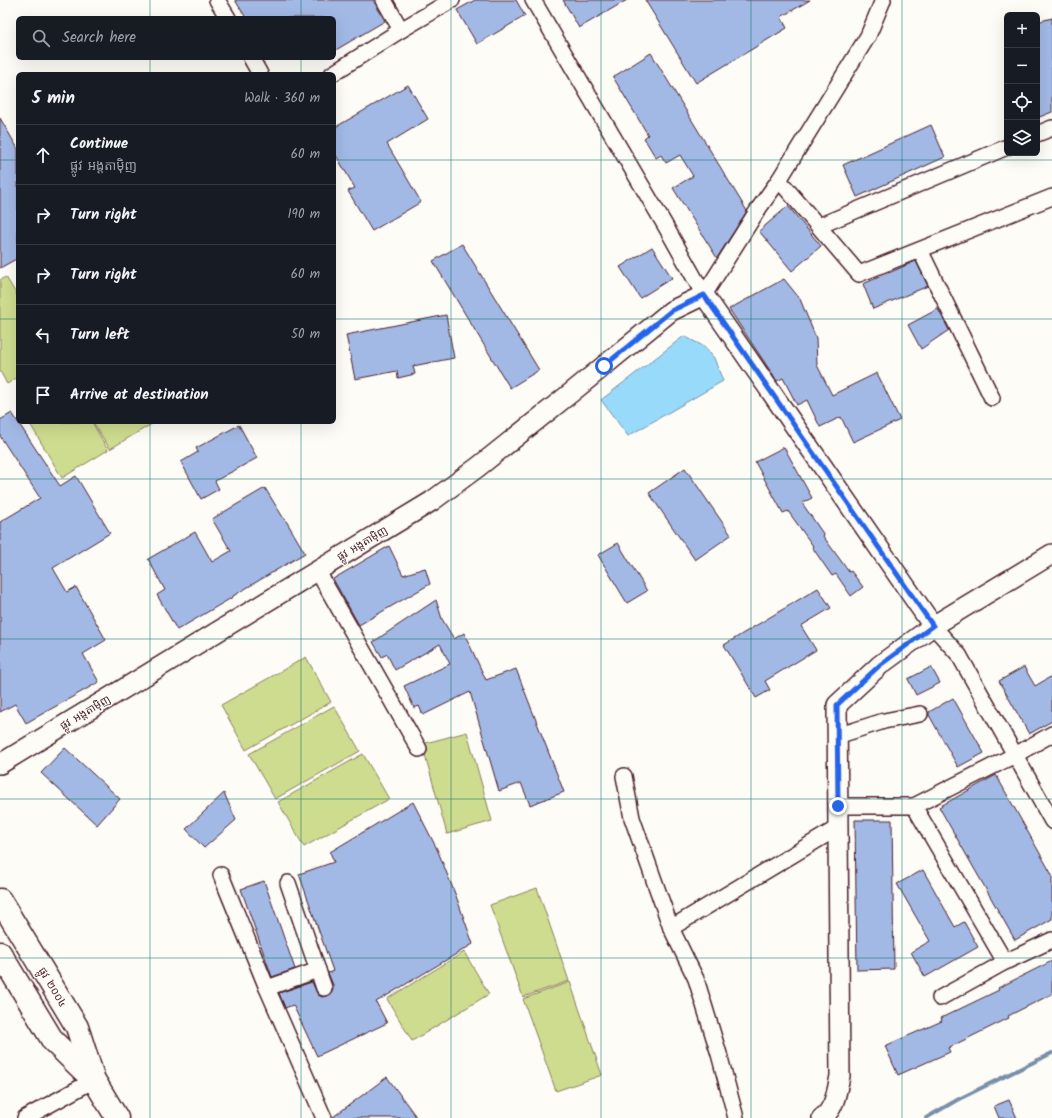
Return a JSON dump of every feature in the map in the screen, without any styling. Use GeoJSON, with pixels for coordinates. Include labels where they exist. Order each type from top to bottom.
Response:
{"type":"FeatureCollection","features":[{"type":"Feature","properties":{"kind":"main road","name":"ផ្លូវ ២០០៤"},"geometry":{"type":"LineString","coordinates":[[0,900],[77,1027],[94,1080],[117,1118]]}},
{"type":"Feature","properties":{"kind":"main road","name":"ផ្លូវ ២០០៤"},"geometry":{"type":"LineString","coordinates":[[0,953],[53,1041],[94,1080]]}},
{"type":"Feature","properties":{"kind":"street"},"geometry":{"type":"LineString","coordinates":[[217,0],[227,16]]}},
{"type":"Feature","properties":{"kind":"street"},"geometry":{"type":"LineString","coordinates":[[384,0],[401,30]]}},
{"type":"Feature","properties":{"kind":"street"},"geometry":{"type":"LineString","coordinates":[[335,72],[401,30],[452,0]]}},
{"type":"Feature","properties":{"kind":"street"},"geometry":{"type":"LineString","coordinates":[[533,0],[658,213],[704,295],[933,626],[959,655],[1052,821]]}},
{"type":"Feature","properties":{"kind":"street"},"geometry":{"type":"LineString","coordinates":[[704,295],[759,208],[780,180],[868,36],[883,0]]}},
{"type":"Feature","properties":{"kind":"street"},"geometry":{"type":"LineString","coordinates":[[252,60],[259,72]]}},
{"type":"Feature","properties":{"kind":"street"},"geometry":{"type":"LineString","coordinates":[[1040,133],[1052,128]]}},
{"type":"Feature","properties":{"kind":"street"},"geometry":{"type":"LineString","coordinates":[[819,226],[1004,148]]}},
{"type":"Feature","properties":{"kind":"street"},"geometry":{"type":"LineString","coordinates":[[780,180],[859,274],[1052,197]]}},
{"type":"Feature","properties":{"kind":"street"},"geometry":{"type":"LineString","coordinates":[[920,250],[992,398]]}},
{"type":"Feature","properties":{"kind":"street","name":"ផ្លូវ អង្តតាម៉ិញ"},"geometry":{"type":"LineString","coordinates":[[0,764],[432,501],[522,432],[671,311],[704,295]]}},
{"type":"Feature","properties":{"kind":"street"},"geometry":{"type":"LineString","coordinates":[[822,1118],[827,1114],[835,1099],[840,1076],[837,705],[880,665],[933,626],[1052,554]]}},
{"type":"Feature","properties":{"kind":"street"},"geometry":{"type":"LineString","coordinates":[[317,570],[419,749]]}},
{"type":"Feature","properties":{"kind":"street"},"geometry":{"type":"LineString","coordinates":[[837,736],[884,721],[920,714]]}},
{"type":"Feature","properties":{"kind":"street"},"geometry":{"type":"LineString","coordinates":[[838,806],[914,806],[1015,755],[1052,734]]}},
{"type":"Feature","properties":{"kind":"street"},"geometry":{"type":"LineString","coordinates":[[624,776],[632,818],[671,928],[696,979],[719,1054],[736,1118]]}},
{"type":"Feature","properties":{"kind":"street"},"geometry":{"type":"LineString","coordinates":[[914,806],[1005,962]]}},
{"type":"Feature","properties":{"kind":"street"},"geometry":{"type":"LineString","coordinates":[[671,928],[838,827]]}},
{"type":"Feature","properties":{"kind":"street"},"geometry":{"type":"LineString","coordinates":[[221,875],[267,988],[324,1118]]}},
{"type":"Feature","properties":{"kind":"street"},"geometry":{"type":"LineString","coordinates":[[288,883],[324,988]]}},
{"type":"Feature","properties":{"kind":"street"},"geometry":{"type":"LineString","coordinates":[[940,998],[1005,962],[1052,940]]}},
{"type":"Feature","properties":{"kind":"street"},"geometry":{"type":"LineString","coordinates":[[267,988],[318,970]]}},
{"type":"Feature","properties":{"kind":"street"},"geometry":{"type":"LineString","coordinates":[[25,1118],[94,1080]]}},
{"type":"Feature","properties":{"kind":"green space"},"geometry":{"type":"Polygon","coordinates":[[[6,277],[16,294],[16,378],[7,384],[0,371],[0,280],[6,277]]]}},
{"type":"Feature","properties":{"kind":"green space"},"geometry":{"type":"Polygon","coordinates":[[[30,424],[93,424],[108,450],[62,478],[30,424]]]}},
{"type":"Feature","properties":{"kind":"green space"},"geometry":{"type":"Polygon","coordinates":[[[94,424],[152,424],[110,449],[94,424]]]}},
{"type":"Feature","properties":{"kind":"green space"},"geometry":{"type":"Polygon","coordinates":[[[306,657],[331,702],[246,750],[221,705],[306,657]]]}},
{"type":"Feature","properties":{"kind":"green space"},"geometry":{"type":"Polygon","coordinates":[[[334,706],[360,751],[275,799],[249,754],[334,706]]]}},
{"type":"Feature","properties":{"kind":"green space"},"geometry":{"type":"Polygon","coordinates":[[[467,732],[492,821],[447,834],[422,744],[467,732]]]}},
{"type":"Feature","properties":{"kind":"green space"},"geometry":{"type":"Polygon","coordinates":[[[363,754],[389,799],[304,847],[278,802],[363,754]]]}},
{"type":"Feature","properties":{"kind":"green space"},"geometry":{"type":"Polygon","coordinates":[[[537,888],[569,981],[523,997],[490,905],[537,888]]]}},
{"type":"Feature","properties":{"kind":"green space"},"geometry":{"type":"Polygon","coordinates":[[[464,952],[489,994],[412,1041],[387,999],[464,952]]]}},
{"type":"Feature","properties":{"kind":"green space"},"geometry":{"type":"Polygon","coordinates":[[[570,982],[602,1075],[556,1091],[523,999],[570,982]]]}},
{"type":"Feature","properties":{"kind":"water"},"geometry":{"type":"Polygon","coordinates":[[[684,336],[705,347],[714,358],[723,381],[628,436],[601,400],[684,336]]]}},
{"type":"Feature","properties":{"kind":"building"},"geometry":{"type":"Polygon","coordinates":[[[235,0],[373,0],[385,21],[336,50],[336,16],[245,16],[235,0]]]}},
{"type":"Feature","properties":{"kind":"building"},"geometry":{"type":"Polygon","coordinates":[[[475,0],[516,0],[525,16],[477,44],[457,10],[475,0]]]}},
{"type":"Feature","properties":{"kind":"building"},"geometry":{"type":"Polygon","coordinates":[[[563,0],[627,0],[579,28],[563,0]]]}},
{"type":"Feature","properties":{"kind":"building"},"geometry":{"type":"Polygon","coordinates":[[[645,0],[810,0],[781,17],[787,28],[696,83],[645,0]]]}},
{"type":"Feature","properties":{"kind":"building"},"geometry":{"type":"Polygon","coordinates":[[[1052,18],[1052,112],[1040,117],[1040,48],[1040,21],[1052,18]]]}},
{"type":"Feature","properties":{"kind":"building"},"geometry":{"type":"Polygon","coordinates":[[[651,53],[747,211],[717,258],[673,188],[693,176],[680,155],[666,163],[661,155],[656,158],[644,138],[648,135],[613,77],[651,53]]]}},
{"type":"Feature","properties":{"kind":"building"},"geometry":{"type":"Polygon","coordinates":[[[408,85],[428,119],[387,144],[421,202],[372,231],[348,191],[355,188],[336,155],[336,127],[408,85]]]}},
{"type":"Feature","properties":{"kind":"building"},"geometry":{"type":"Polygon","coordinates":[[[0,118],[16,146],[16,259],[0,268],[0,118]]]}},
{"type":"Feature","properties":{"kind":"building"},"geometry":{"type":"Polygon","coordinates":[[[931,125],[945,157],[857,197],[843,165],[931,125]]]}},
{"type":"Feature","properties":{"kind":"building"},"geometry":{"type":"Polygon","coordinates":[[[788,206],[821,246],[792,271],[759,231],[788,206]]]}},
{"type":"Feature","properties":{"kind":"building"},"geometry":{"type":"Polygon","coordinates":[[[462,244],[539,370],[510,388],[433,261],[462,244]]]}},
{"type":"Feature","properties":{"kind":"building"},"geometry":{"type":"Polygon","coordinates":[[[652,247],[672,278],[640,298],[620,267],[652,247]]]}},
{"type":"Feature","properties":{"kind":"building"},"geometry":{"type":"Polygon","coordinates":[[[916,261],[928,286],[873,309],[863,284],[916,261]]]}},
{"type":"Feature","properties":{"kind":"building"},"geometry":{"type":"Polygon","coordinates":[[[784,279],[800,299],[816,338],[817,365],[832,395],[877,373],[900,420],[853,442],[841,417],[820,427],[807,400],[797,405],[783,378],[777,381],[729,309],[784,279]]]}},
{"type":"Feature","properties":{"kind":"building"},"geometry":{"type":"Polygon","coordinates":[[[938,309],[949,330],[921,349],[908,325],[938,309]]]}},
{"type":"Feature","properties":{"kind":"building"},"geometry":{"type":"Polygon","coordinates":[[[446,315],[454,358],[413,366],[415,374],[398,378],[397,371],[355,379],[346,335],[446,315]]]}},
{"type":"Feature","properties":{"kind":"building"},"geometry":{"type":"Polygon","coordinates":[[[12,413],[16,419],[16,424],[19,424],[60,486],[76,476],[110,533],[53,568],[67,592],[76,587],[106,640],[83,654],[99,682],[26,723],[15,704],[0,712],[0,522],[40,498],[0,436],[0,420],[12,413]]]}},
{"type":"Feature","properties":{"kind":"building"},"geometry":{"type":"Polygon","coordinates":[[[239,425],[257,458],[215,481],[219,489],[201,499],[181,462],[198,452],[196,448],[239,425]]]}},
{"type":"Feature","properties":{"kind":"building"},"geometry":{"type":"Polygon","coordinates":[[[784,447],[812,498],[802,503],[824,535],[823,536],[849,572],[851,571],[863,587],[851,596],[836,574],[832,576],[788,511],[783,513],[755,462],[784,447]]]}},
{"type":"Feature","properties":{"kind":"building"},"geometry":{"type":"Polygon","coordinates":[[[685,468],[731,535],[695,560],[649,493],[685,468]]]}},
{"type":"Feature","properties":{"kind":"building"},"geometry":{"type":"Polygon","coordinates":[[[265,488],[305,553],[177,630],[157,595],[165,590],[148,559],[195,532],[212,562],[231,551],[212,519],[265,488]]]}},
{"type":"Feature","properties":{"kind":"building"},"geometry":{"type":"Polygon","coordinates":[[[618,543],[647,591],[627,603],[598,555],[618,543]]]}},
{"type":"Feature","properties":{"kind":"building"},"geometry":{"type":"Polygon","coordinates":[[[389,546],[403,575],[425,568],[430,584],[359,625],[333,579],[389,546]]]}},
{"type":"Feature","properties":{"kind":"building"},"geometry":{"type":"Polygon","coordinates":[[[818,588],[831,608],[801,626],[816,650],[765,681],[770,690],[756,698],[724,645],[818,588]]]}},
{"type":"Feature","properties":{"kind":"building"},"geometry":{"type":"Polygon","coordinates":[[[436,600],[442,619],[454,639],[464,633],[486,680],[516,669],[564,792],[530,805],[521,783],[499,791],[470,692],[423,715],[419,706],[414,708],[404,686],[450,664],[440,644],[395,670],[387,654],[382,657],[373,642],[436,600]]]}},
{"type":"Feature","properties":{"kind":"building"},"geometry":{"type":"Polygon","coordinates":[[[931,667],[940,683],[916,695],[908,679],[931,667]]]}},
{"type":"Feature","properties":{"kind":"building"},"geometry":{"type":"Polygon","coordinates":[[[1024,667],[1035,686],[1052,676],[1052,721],[1029,734],[999,681],[1024,667]]]}},
{"type":"Feature","properties":{"kind":"building"},"geometry":{"type":"Polygon","coordinates":[[[953,698],[984,753],[958,767],[929,715],[929,712],[953,698]]]}},
{"type":"Feature","properties":{"kind":"building"},"geometry":{"type":"Polygon","coordinates":[[[65,748],[120,799],[97,825],[41,773],[65,748]]]}},
{"type":"Feature","properties":{"kind":"building"},"geometry":{"type":"Polygon","coordinates":[[[996,775],[1052,875],[1052,919],[1015,940],[939,807],[996,775]]]}},
{"type":"Feature","properties":{"kind":"building"},"geometry":{"type":"Polygon","coordinates":[[[224,793],[236,820],[204,848],[186,829],[224,793]]]}},
{"type":"Feature","properties":{"kind":"building"},"geometry":{"type":"Polygon","coordinates":[[[413,802],[437,849],[473,944],[376,1002],[387,1023],[317,1056],[293,1005],[285,1008],[279,993],[312,982],[318,995],[322,997],[331,994],[333,989],[328,973],[333,971],[299,874],[334,862],[330,852],[413,802]]]}},
{"type":"Feature","properties":{"kind":"building"},"geometry":{"type":"Polygon","coordinates":[[[855,820],[892,820],[894,969],[857,970],[855,820]]]}},
{"type":"Feature","properties":{"kind":"building"},"geometry":{"type":"Polygon","coordinates":[[[923,870],[955,927],[964,922],[978,947],[925,977],[911,952],[930,941],[897,884],[923,870]]]}},
{"type":"Feature","properties":{"kind":"building"},"geometry":{"type":"Polygon","coordinates":[[[264,881],[295,969],[272,977],[241,889],[264,881]]]}},
{"type":"Feature","properties":{"kind":"building"},"geometry":{"type":"Polygon","coordinates":[[[1052,961],[1052,994],[1008,1016],[1009,1018],[948,1048],[950,1052],[898,1075],[885,1046],[942,1021],[941,1018],[999,990],[998,988],[1052,961]]]}},
{"type":"Feature","properties":{"kind":"building"},"geometry":{"type":"Polygon","coordinates":[[[387,1077],[417,1118],[333,1118],[333,1117],[387,1077]]]}},
{"type":"Feature","properties":{"kind":"building"},"geometry":{"type":"Polygon","coordinates":[[[1009,1100],[1017,1118],[999,1118],[994,1106],[1009,1100]]]}},
{"type":"Feature","properties":{"kind":"waterway"},"geometry":{"type":"LineString","coordinates":[[926,1118],[957,1100],[1052,1053]]}},
{"type":"Feature","properties":{"kind":"route"},"geometry":{"type":"LineString","coordinates":[[604,366],[671,311],[704,295],[933,626],[880,665],[837,705],[838,806]]}}]}
